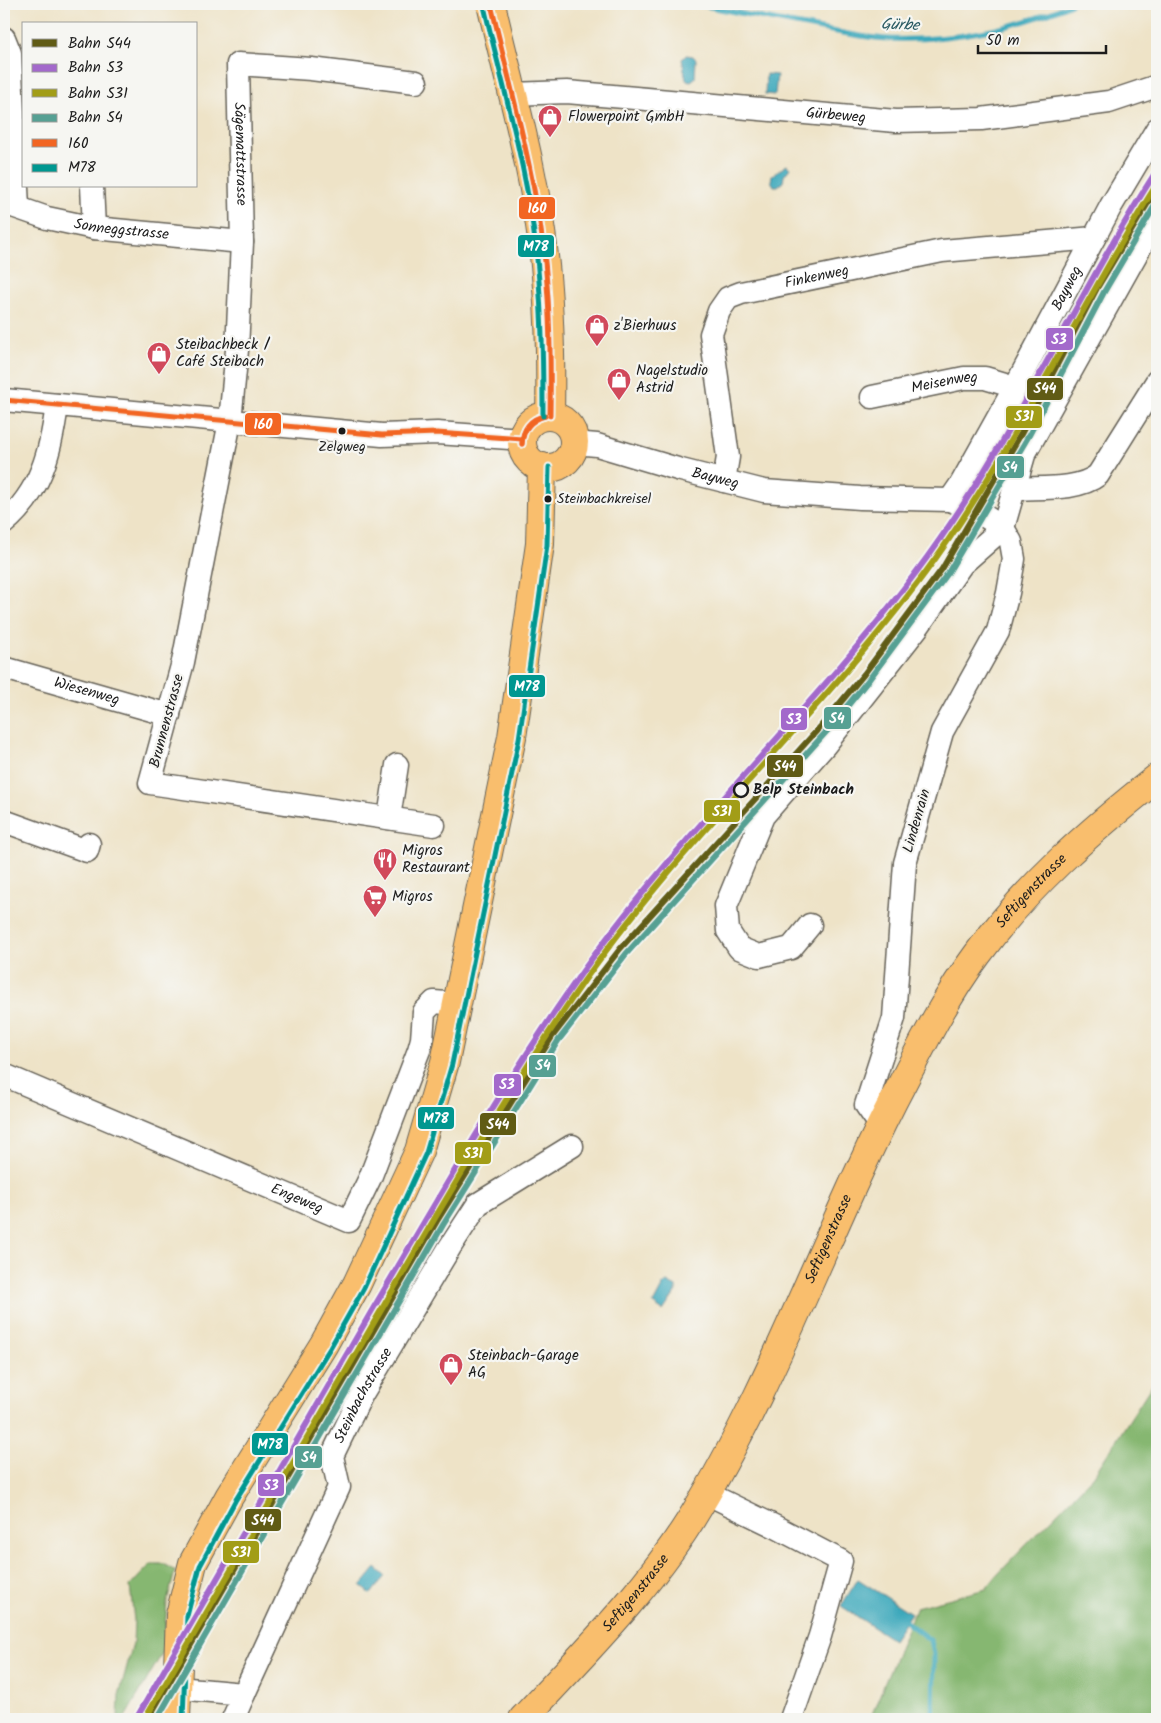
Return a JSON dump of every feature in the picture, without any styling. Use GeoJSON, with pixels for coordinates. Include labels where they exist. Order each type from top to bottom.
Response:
{"type":"FeatureCollection","features":[{"type":"Feature","properties":{"kind":"main road"},"geometry":{"type":"LineString","coordinates":[[491,4],[529,169],[544,256],[548,298],[550,416]]}},
{"type":"Feature","properties":{"kind":"main road"},"geometry":{"type":"LineString","coordinates":[[550,416],[558,418],[570,428],[574,443],[570,455],[561,464],[542,467],[527,457],[522,439],[523,432],[537,418],[550,416]]}},
{"type":"Feature","properties":{"kind":"main road"},"geometry":{"type":"LineString","coordinates":[[176,1719],[185,1688],[180,1615],[190,1571],[204,1541],[229,1497],[324,1344],[388,1221],[419,1151],[445,1062],[512,737],[540,544],[542,467]]}},
{"type":"Feature","properties":{"kind":"main road","name":"Seftigenstrasse"},"geometry":{"type":"LineString","coordinates":[[523,1719],[633,1598],[661,1562],[706,1494],[764,1380],[880,1126],[956,985],[1003,920],[1072,848],[1157,778]]}},
{"type":"Feature","properties":{"kind":"street"},"geometry":{"type":"LineString","coordinates":[[4,38],[10,54],[11,205]]}},
{"type":"Feature","properties":{"kind":"street","name":"Sägemattstrasse"},"geometry":{"type":"LineString","coordinates":[[230,421],[237,350],[242,242],[238,64],[311,69],[416,82]]}},
{"type":"Feature","properties":{"kind":"street","name":"Gürbeweg"},"geometry":{"type":"LineString","coordinates":[[512,94],[567,92],[896,120],[981,119],[1108,102],[1157,86]]}},
{"type":"Feature","properties":{"kind":"street","name":"Bayweg"},"geometry":{"type":"LineString","coordinates":[[950,500],[961,484],[1015,387],[1094,238],[1157,128]]}},
{"type":"Feature","properties":{"kind":"street"},"geometry":{"type":"LineString","coordinates":[[92,188],[94,228]]}},
{"type":"Feature","properties":{"kind":"street","name":"Sonneggstrasse"},"geometry":{"type":"LineString","coordinates":[[11,205],[47,218],[94,228],[242,242]]}},
{"type":"Feature","properties":{"kind":"street"},"geometry":{"type":"LineString","coordinates":[[810,925],[791,948],[758,956],[739,948],[728,931],[726,906],[763,816],[825,745],[905,644],[962,564],[1002,528],[1024,455],[1157,217]]}},
{"type":"Feature","properties":{"kind":"street","name":"Finkenweg"},"geometry":{"type":"LineString","coordinates":[[724,481],[728,457],[711,334],[719,311],[728,298],[942,251],[1094,238]]}},
{"type":"Feature","properties":{"kind":"street","name":"Meisenweg"},"geometry":{"type":"LineString","coordinates":[[872,397],[964,378],[985,378],[1015,387]]}},
{"type":"Feature","properties":{"kind":"street"},"geometry":{"type":"LineString","coordinates":[[1014,489],[1079,483],[1093,479],[1098,475],[1157,381]]}},
{"type":"Feature","properties":{"kind":"street"},"geometry":{"type":"LineString","coordinates":[[4,400],[382,435],[437,433],[522,439]]}},
{"type":"Feature","properties":{"kind":"street"},"geometry":{"type":"LineString","coordinates":[[4,523],[14,514],[34,489],[46,464],[53,438],[57,405]]}},
{"type":"Feature","properties":{"kind":"street","name":"Brunnenstrasse"},"geometry":{"type":"LineString","coordinates":[[230,421],[183,662],[150,782],[434,824]]}},
{"type":"Feature","properties":{"kind":"street","name":"Bayweg"},"geometry":{"type":"LineString","coordinates":[[574,443],[596,445],[724,481],[764,490],[816,495],[950,500],[977,511],[1002,528]]}},
{"type":"Feature","properties":{"kind":"street","name":"Lindenrain"},"geometry":{"type":"LineString","coordinates":[[880,1126],[866,1105],[894,1018],[905,863],[942,732],[998,631],[1008,593],[1014,559],[1011,542],[1002,528]]}},
{"type":"Feature","properties":{"kind":"street","name":"Wiesenweg"},"geometry":{"type":"LineString","coordinates":[[4,668],[169,716]]}},
{"type":"Feature","properties":{"kind":"street"},"geometry":{"type":"LineString","coordinates":[[390,818],[397,765]]}},
{"type":"Feature","properties":{"kind":"street"},"geometry":{"type":"LineString","coordinates":[[4,821],[87,851],[89,844]]}},
{"type":"Feature","properties":{"kind":"street","name":"Engeweg"},"geometry":{"type":"LineString","coordinates":[[4,1074],[349,1221],[370,1178],[419,1050],[422,1039],[424,1012],[434,1002],[458,1004]]}},
{"type":"Feature","properties":{"kind":"street","name":"Steinbachstrasse"},"geometry":{"type":"LineString","coordinates":[[233,1719],[339,1487],[332,1456],[362,1394],[446,1253],[478,1204],[572,1146]]}},
{"type":"Feature","properties":{"kind":"street"},"geometry":{"type":"LineString","coordinates":[[706,1494],[776,1527],[841,1562],[820,1636],[791,1719]]}},
{"type":"Feature","properties":{"kind":"street"},"geometry":{"type":"LineString","coordinates":[[185,1688],[244,1694]]}},
{"type":"Feature","properties":{"kind":"green space"},"geometry":{"type":"Polygon","coordinates":[[[1157,1377],[1157,1719],[870,1719],[916,1607],[986,1589],[998,1574],[1094,1475],[1157,1377]]]}},
{"type":"Feature","properties":{"kind":"green space"},"geometry":{"type":"Polygon","coordinates":[[[151,1564],[164,1564],[175,1571],[167,1602],[163,1652],[124,1719],[118,1719],[119,1695],[133,1644],[134,1620],[130,1586],[151,1564]]]}},
{"type":"Feature","properties":{"kind":"water"},"geometry":{"type":"Polygon","coordinates":[[[686,55],[693,56],[696,59],[695,78],[691,81],[686,80],[682,59],[686,55]]]}},
{"type":"Feature","properties":{"kind":"water"},"geometry":{"type":"Polygon","coordinates":[[[766,74],[777,75],[775,95],[765,94],[766,74]]]}},
{"type":"Feature","properties":{"kind":"water"},"geometry":{"type":"Polygon","coordinates":[[[787,165],[790,168],[784,176],[783,182],[778,186],[774,186],[771,181],[772,175],[787,165]]]}},
{"type":"Feature","properties":{"kind":"water"},"geometry":{"type":"Polygon","coordinates":[[[667,1282],[676,1287],[676,1292],[663,1311],[653,1304],[663,1285],[667,1282]]]}},
{"type":"Feature","properties":{"kind":"water"},"geometry":{"type":"Polygon","coordinates":[[[376,1568],[385,1576],[371,1594],[361,1586],[376,1568]]]}},
{"type":"Feature","properties":{"kind":"water"},"geometry":{"type":"Polygon","coordinates":[[[858,1579],[911,1613],[893,1640],[841,1606],[858,1579]]]}},
{"type":"Feature","properties":{"kind":"waterway","name":"Gürbe"},"geometry":{"type":"LineString","coordinates":[[696,4],[851,34],[890,39],[936,38],[983,32],[1006,27],[1071,4]]}},
{"type":"Feature","properties":{"kind":"waterway"},"geometry":{"type":"LineString","coordinates":[[905,1621],[931,1641],[934,1653],[933,1719]]}},
{"type":"Feature","properties":{"kind":"rail line","name":"S3"},"geometry":{"type":"LineString","coordinates":[[136,1719],[419,1231],[492,1108],[544,1028],[611,933],[653,880],[832,676],[917,571],[951,523],[1012,424],[1097,270],[1157,170]]}},
{"type":"Feature","properties":{"kind":"rail line","name":"S31"},"geometry":{"type":"LineString","coordinates":[[145,1719],[446,1200],[548,1034],[615,939],[658,885],[839,680],[925,573],[988,479],[1127,232],[1157,184]]}},
{"type":"Feature","properties":{"kind":"rail line","name":"S44"},"geometry":{"type":"LineString","coordinates":[[148,1719],[437,1221],[552,1037],[620,949],[821,726],[864,674],[942,569],[1021,434],[1097,288],[1157,188]]}},
{"type":"Feature","properties":{"kind":"rail line","name":"S4"},"geometry":{"type":"LineString","coordinates":[[157,1719],[443,1225],[558,1041],[626,954],[827,731],[870,678],[948,573],[1028,437],[1104,292],[1157,202]]}},
{"type":"Feature","properties":{"kind":"transit line","name":"160"},"geometry":{"type":"LineString","coordinates":[[491,4],[524,140],[540,223],[549,319],[550,416]]}},
{"type":"Feature","properties":{"kind":"transit line","name":"M78"},"geometry":{"type":"LineString","coordinates":[[484,6],[517,143],[533,226],[541,321],[543,416]]}},
{"type":"Feature","properties":{"kind":"transit line","name":"160"},"geometry":{"type":"LineString","coordinates":[[4,400],[382,435],[437,433],[522,439]]}},
{"type":"Feature","properties":{"kind":"transit line","name":"160"},"geometry":{"type":"LineString","coordinates":[[522,444],[523,434],[531,422],[545,416]]}},
{"type":"Feature","properties":{"kind":"transit line","name":"160"},"geometry":{"type":"LineString","coordinates":[[522,444],[528,426],[535,420],[545,416]]}},
{"type":"Feature","properties":{"kind":"transit line","name":"M78"},"geometry":{"type":"LineString","coordinates":[[183,1719],[187,1616],[200,1566],[235,1501],[330,1348],[364,1288],[426,1153],[452,1064],[519,739],[547,545],[549,467]]}},
{"type":"Feature","properties":{"kind":"place","name":"Flowerpoint GmbH"},"geometry":{"type":"Point","coordinates":[550,138]}},
{"type":"Feature","properties":{"kind":"place","name":"z'Bierhuus"},"geometry":{"type":"Point","coordinates":[597,347]}},
{"type":"Feature","properties":{"kind":"place","name":"Steibachbeck / Café Steibach"},"geometry":{"type":"Point","coordinates":[159,375]}},
{"type":"Feature","properties":{"kind":"place","name":"Nagelstudio Astrid"},"geometry":{"type":"Point","coordinates":[619,401]}},
{"type":"Feature","properties":{"kind":"place","name":"Zelgweg"},"geometry":{"type":"Point","coordinates":[342,431]}},
{"type":"Feature","properties":{"kind":"place","name":"Steinbachkreisel"},"geometry":{"type":"Point","coordinates":[548,499]}},
{"type":"Feature","properties":{"kind":"place","name":"Belp Steinbach"},"geometry":{"type":"Point","coordinates":[741,790]}},
{"type":"Feature","properties":{"kind":"place","name":"Migros Restaurant"},"geometry":{"type":"Point","coordinates":[385,881]}},
{"type":"Feature","properties":{"kind":"place","name":"Migros"},"geometry":{"type":"Point","coordinates":[375,918]}},
{"type":"Feature","properties":{"kind":"place","name":"Steinbach-Garage AG"},"geometry":{"type":"Point","coordinates":[451,1386]}}]}
